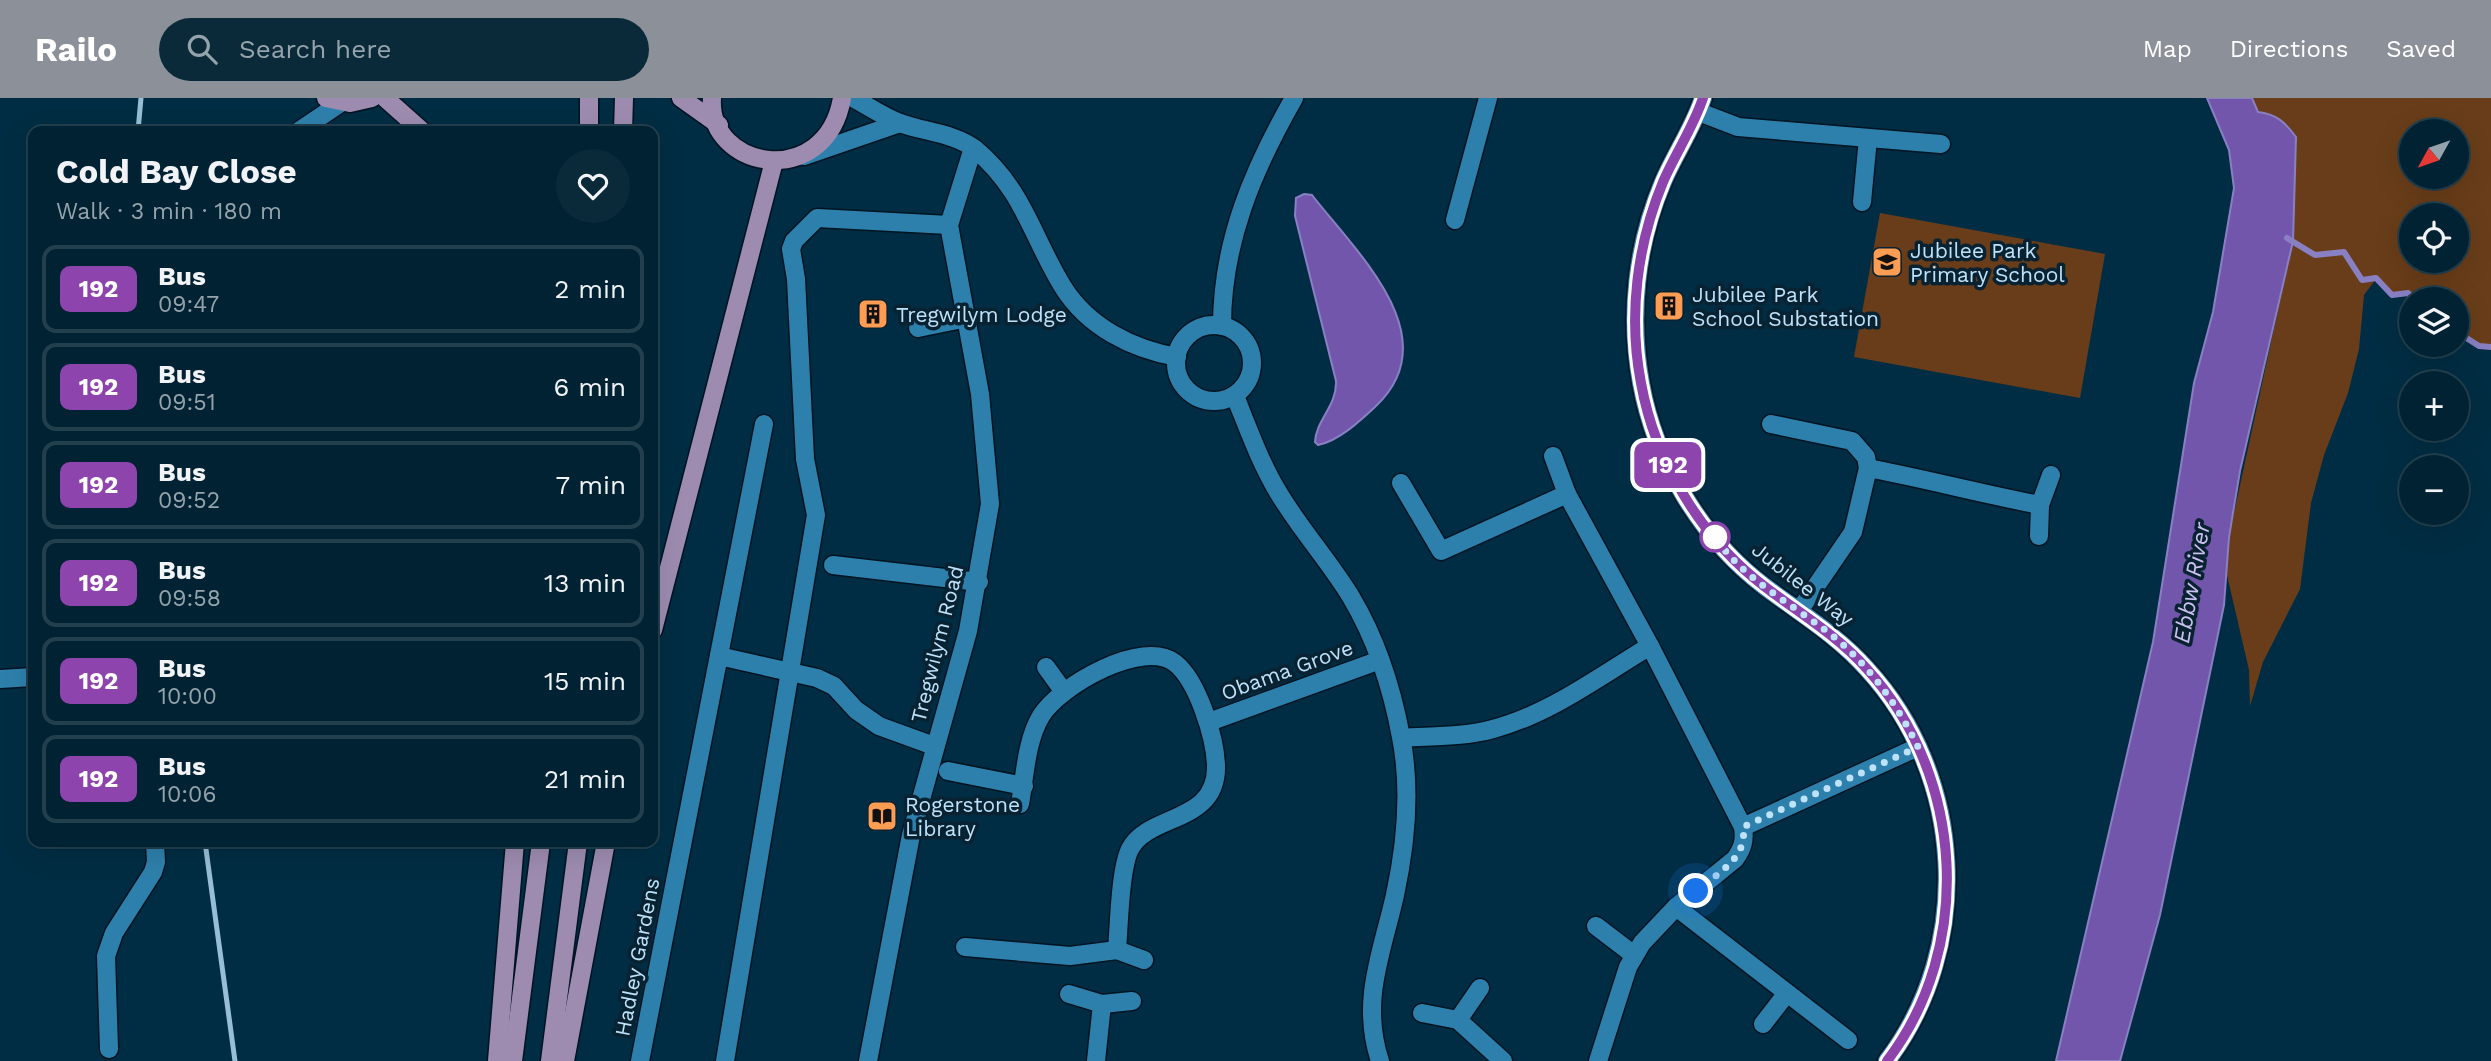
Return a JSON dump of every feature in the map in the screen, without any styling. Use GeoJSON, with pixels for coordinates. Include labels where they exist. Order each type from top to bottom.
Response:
{"type":"FeatureCollection","features":[{"type":"Feature","properties":{"kind":"main road"},"geometry":{"type":"LineString","coordinates":[[334,100],[372,98]]}},
{"type":"Feature","properties":{"kind":"main road"},"geometry":{"type":"LineString","coordinates":[[385,98],[416,126]]}},
{"type":"Feature","properties":{"kind":"main road"},"geometry":{"type":"LineString","coordinates":[[589,98],[589,126]]}},
{"type":"Feature","properties":{"kind":"main road"},"geometry":{"type":"LineString","coordinates":[[624,98],[624,126]]}},
{"type":"Feature","properties":{"kind":"main road"},"geometry":{"type":"LineString","coordinates":[[681,98],[719,125]]}},
{"type":"Feature","properties":{"kind":"main road"},"geometry":{"type":"LineString","coordinates":[[712,98],[719,125],[730,142],[748,155],[774,162],[797,159],[816,149],[834,127],[842,98]]}},
{"type":"Feature","properties":{"kind":"main road"},"geometry":{"type":"LineString","coordinates":[[658,611],[774,162]]}},
{"type":"Feature","properties":{"kind":"main road"},"geometry":{"type":"LineString","coordinates":[[497,1061],[515,847]]}},
{"type":"Feature","properties":{"kind":"main road"},"geometry":{"type":"LineString","coordinates":[[513,1061],[540,847]]}},
{"type":"Feature","properties":{"kind":"main road"},"geometry":{"type":"LineString","coordinates":[[550,1061],[577,847]]}},
{"type":"Feature","properties":{"kind":"main road"},"geometry":{"type":"LineString","coordinates":[[565,1061],[606,847]]}},
{"type":"Feature","properties":{"kind":"street"},"geometry":{"type":"LineString","coordinates":[[853,98],[900,123],[936,132],[973,148],[1006,181],[1026,211],[1063,287],[1085,314],[1142,351],[1177,357]]}},
{"type":"Feature","properties":{"kind":"street"},"geometry":{"type":"LineString","coordinates":[[1222,326],[1226,268],[1242,204],[1266,148],[1294,98]]}},
{"type":"Feature","properties":{"kind":"street"},"geometry":{"type":"LineString","coordinates":[[1455,220],[1488,98]]}},
{"type":"Feature","properties":{"kind":"street"},"geometry":{"type":"LineString","coordinates":[[305,126],[334,100]]}},
{"type":"Feature","properties":{"kind":"street"},"geometry":{"type":"LineString","coordinates":[[1701,105],[1738,127],[1941,144]]}},
{"type":"Feature","properties":{"kind":"street","name":"Jubilee Way"},"geometry":{"type":"LineString","coordinates":[[1701,105],[1663,180],[1645,236],[1635,315],[1641,384],[1661,450],[1700,519],[1739,565],[1831,635],[1868,670],[1899,711],[1918,747],[1936,794],[1948,875],[1947,902],[1928,985],[1906,1032],[1887,1061]]}},
{"type":"Feature","properties":{"kind":"street"},"geometry":{"type":"LineString","coordinates":[[797,159],[900,123]]}},
{"type":"Feature","properties":{"kind":"street"},"geometry":{"type":"LineString","coordinates":[[1862,202],[1868,138]]}},
{"type":"Feature","properties":{"kind":"street","name":"Tregwilym Road"},"geometry":{"type":"LineString","coordinates":[[868,1061],[911,835],[979,582],[989,504],[988,455],[967,318],[949,225],[973,148]]}},
{"type":"Feature","properties":{"kind":"street"},"geometry":{"type":"LineString","coordinates":[[725,1061],[790,670],[801,647],[816,515],[804,459],[796,279],[791,249],[794,241],[817,218],[949,225]]}},
{"type":"Feature","properties":{"kind":"street"},"geometry":{"type":"LineString","coordinates":[[918,328],[967,318]]}},
{"type":"Feature","properties":{"kind":"street"},"geometry":{"type":"LineString","coordinates":[[1207,326],[1222,326],[1236,332],[1246,343],[1252,357],[1252,372],[1235,396],[1207,401],[1193,395],[1180,378],[1177,357],[1182,343],[1193,332],[1207,326]]}},
{"type":"Feature","properties":{"kind":"street"},"geometry":{"type":"LineString","coordinates":[[1235,396],[1277,491],[1351,598],[1380,660],[1402,738],[1406,800],[1403,842],[1394,898],[1373,975],[1371,1003],[1371,1025],[1380,1061]]}},
{"type":"Feature","properties":{"kind":"street","name":"Hadley Gardens"},"geometry":{"type":"LineString","coordinates":[[640,1061],[764,424]]}},
{"type":"Feature","properties":{"kind":"street"},"geometry":{"type":"LineString","coordinates":[[1771,424],[1852,441],[1866,457],[1868,468],[1853,532],[1799,611]]}},
{"type":"Feature","properties":{"kind":"street"},"geometry":{"type":"LineString","coordinates":[[1553,456],[1567,494],[1650,646],[1743,827],[1745,838],[1742,850],[1735,859],[1676,907],[1634,955],[1598,1061]]}},
{"type":"Feature","properties":{"kind":"street"},"geometry":{"type":"LineString","coordinates":[[1868,468],[2040,505]]}},
{"type":"Feature","properties":{"kind":"street"},"geometry":{"type":"LineString","coordinates":[[2039,536],[2040,505],[2051,475]]}},
{"type":"Feature","properties":{"kind":"street"},"geometry":{"type":"LineString","coordinates":[[1401,483],[1441,551],[1567,494]]}},
{"type":"Feature","properties":{"kind":"street"},"geometry":{"type":"LineString","coordinates":[[833,565],[979,582]]}},
{"type":"Feature","properties":{"kind":"street"},"geometry":{"type":"LineString","coordinates":[[1402,738],[1490,730],[1511,724],[1552,706],[1650,646]]}},
{"type":"Feature","properties":{"kind":"street"},"geometry":{"type":"LineString","coordinates":[[719,656],[790,670],[835,686],[856,710],[879,726],[934,746]]}},
{"type":"Feature","properties":{"kind":"street","name":"Obama Grove"},"geometry":{"type":"LineString","coordinates":[[1020,804],[1041,715],[1064,692],[1110,666],[1151,656],[1163,657],[1182,671],[1209,722],[1216,766],[1212,791],[1196,807],[1143,837],[1130,850],[1117,950]]}},
{"type":"Feature","properties":{"kind":"street","name":"Obama Grove"},"geometry":{"type":"LineString","coordinates":[[1209,722],[1380,660]]}},
{"type":"Feature","properties":{"kind":"street"},"geometry":{"type":"LineString","coordinates":[[1046,667],[1064,692]]}},
{"type":"Feature","properties":{"kind":"street"},"geometry":{"type":"LineString","coordinates":[[0,679],[28,677]]}},
{"type":"Feature","properties":{"kind":"street"},"geometry":{"type":"LineString","coordinates":[[1743,827],[1918,747]]}},
{"type":"Feature","properties":{"kind":"street"},"geometry":{"type":"LineString","coordinates":[[948,771],[1024,786]]}},
{"type":"Feature","properties":{"kind":"street"},"geometry":{"type":"LineString","coordinates":[[109,1049],[106,956],[124,916],[153,872],[155,847]]}},
{"type":"Feature","properties":{"kind":"street"},"geometry":{"type":"LineString","coordinates":[[1676,907],[1848,1040]]}},
{"type":"Feature","properties":{"kind":"street"},"geometry":{"type":"LineString","coordinates":[[1596,926],[1634,955]]}},
{"type":"Feature","properties":{"kind":"street"},"geometry":{"type":"LineString","coordinates":[[965,947],[1070,956],[1117,950],[1144,960]]}},
{"type":"Feature","properties":{"kind":"street"},"geometry":{"type":"LineString","coordinates":[[1458,1020],[1480,988]]}},
{"type":"Feature","properties":{"kind":"street"},"geometry":{"type":"LineString","coordinates":[[1763,1024],[1787,993]]}},
{"type":"Feature","properties":{"kind":"street"},"geometry":{"type":"LineString","coordinates":[[1069,995],[1102,1004],[1132,1001]]}},
{"type":"Feature","properties":{"kind":"street"},"geometry":{"type":"LineString","coordinates":[[1096,1061],[1102,1004]]}},
{"type":"Feature","properties":{"kind":"street"},"geometry":{"type":"LineString","coordinates":[[1422,1013],[1458,1020],[1503,1061]]}},
{"type":"Feature","properties":{"kind":"shaded area"},"geometry":{"type":"Polygon","coordinates":[[[2252,98],[2491,98],[2491,347],[2479,346],[2469,340],[2469,287],[2399,287],[2399,294],[2392,295],[2376,279],[2364,295],[2359,349],[2348,393],[2324,455],[2311,503],[2300,589],[2263,662],[2250,706],[2249,670],[2226,571],[2229,536],[2293,241],[2296,136],[2287,125],[2258,112],[2252,98]]]}},
{"type":"Feature","properties":{"kind":"shaded area"},"geometry":{"type":"Polygon","coordinates":[[[1880,213],[2105,254],[2080,398],[1854,357],[1880,213]]]}},
{"type":"Feature","properties":{"kind":"water","name":"Ebbw River"},"geometry":{"type":"Polygon","coordinates":[[[2207,98],[2252,98],[2258,112],[2280,120],[2296,137],[2293,241],[2240,471],[2229,537],[2224,605],[2160,915],[2120,1061],[2056,1061],[2153,642],[2194,383],[2213,312],[2234,188],[2229,150],[2207,98]]]}},
{"type":"Feature","properties":{"kind":"water"},"geometry":{"type":"Polygon","coordinates":[[[1304,194],[1312,195],[1351,242],[1388,296],[1399,324],[1403,352],[1396,379],[1376,406],[1342,435],[1318,445],[1315,442],[1316,434],[1333,398],[1336,381],[1295,216],[1296,198],[1304,194]]]}},
{"type":"Feature","properties":{"kind":"waterway"},"geometry":{"type":"LineString","coordinates":[[2287,238],[2315,255],[2344,252],[2362,280],[2376,278],[2392,295],[2399,294]]}},
{"type":"Feature","properties":{"kind":"waterway"},"geometry":{"type":"LineString","coordinates":[[2469,340],[2479,346],[2491,347]]}},
{"type":"Feature","properties":{"kind":"railway"},"geometry":{"type":"LineString","coordinates":[[138,126],[141,98]]}},
{"type":"Feature","properties":{"kind":"railway"},"geometry":{"type":"LineString","coordinates":[[206,847],[235,1061]]}},
{"type":"Feature","properties":{"kind":"bus line","name":"192"},"geometry":{"type":"LineString","coordinates":[[1703,98],[1699,112],[1663,180],[1645,236],[1639,266],[1635,325],[1641,384],[1657,441],[1700,519],[1739,565],[1761,584],[1824,628],[1868,670],[1904,719],[1928,770],[1936,794],[1946,848],[1947,902],[1937,956],[1928,985],[1906,1032],[1887,1061]]}},
{"type":"Feature","properties":{"kind":"place","name":"Jubilee Park Primary School"},"geometry":{"type":"Point","coordinates":[1887,262]}},
{"type":"Feature","properties":{"kind":"place","name":"Jubilee Park School Substation"},"geometry":{"type":"Point","coordinates":[1669,306]}},
{"type":"Feature","properties":{"kind":"place","name":"Tregwilym Lodge"},"geometry":{"type":"Point","coordinates":[873,314]}},
{"type":"Feature","properties":{"kind":"place","name":"Rogerstone Library"},"geometry":{"type":"Point","coordinates":[882,816]}},
{"type":"Feature","properties":{"kind":"route"},"geometry":{"type":"LineString","coordinates":[[1696,891],[1742,850],[1745,838],[1743,827],[1918,747],[1888,694],[1847,648],[1824,628],[1761,584],[1739,565],[1715,537]]}}]}
